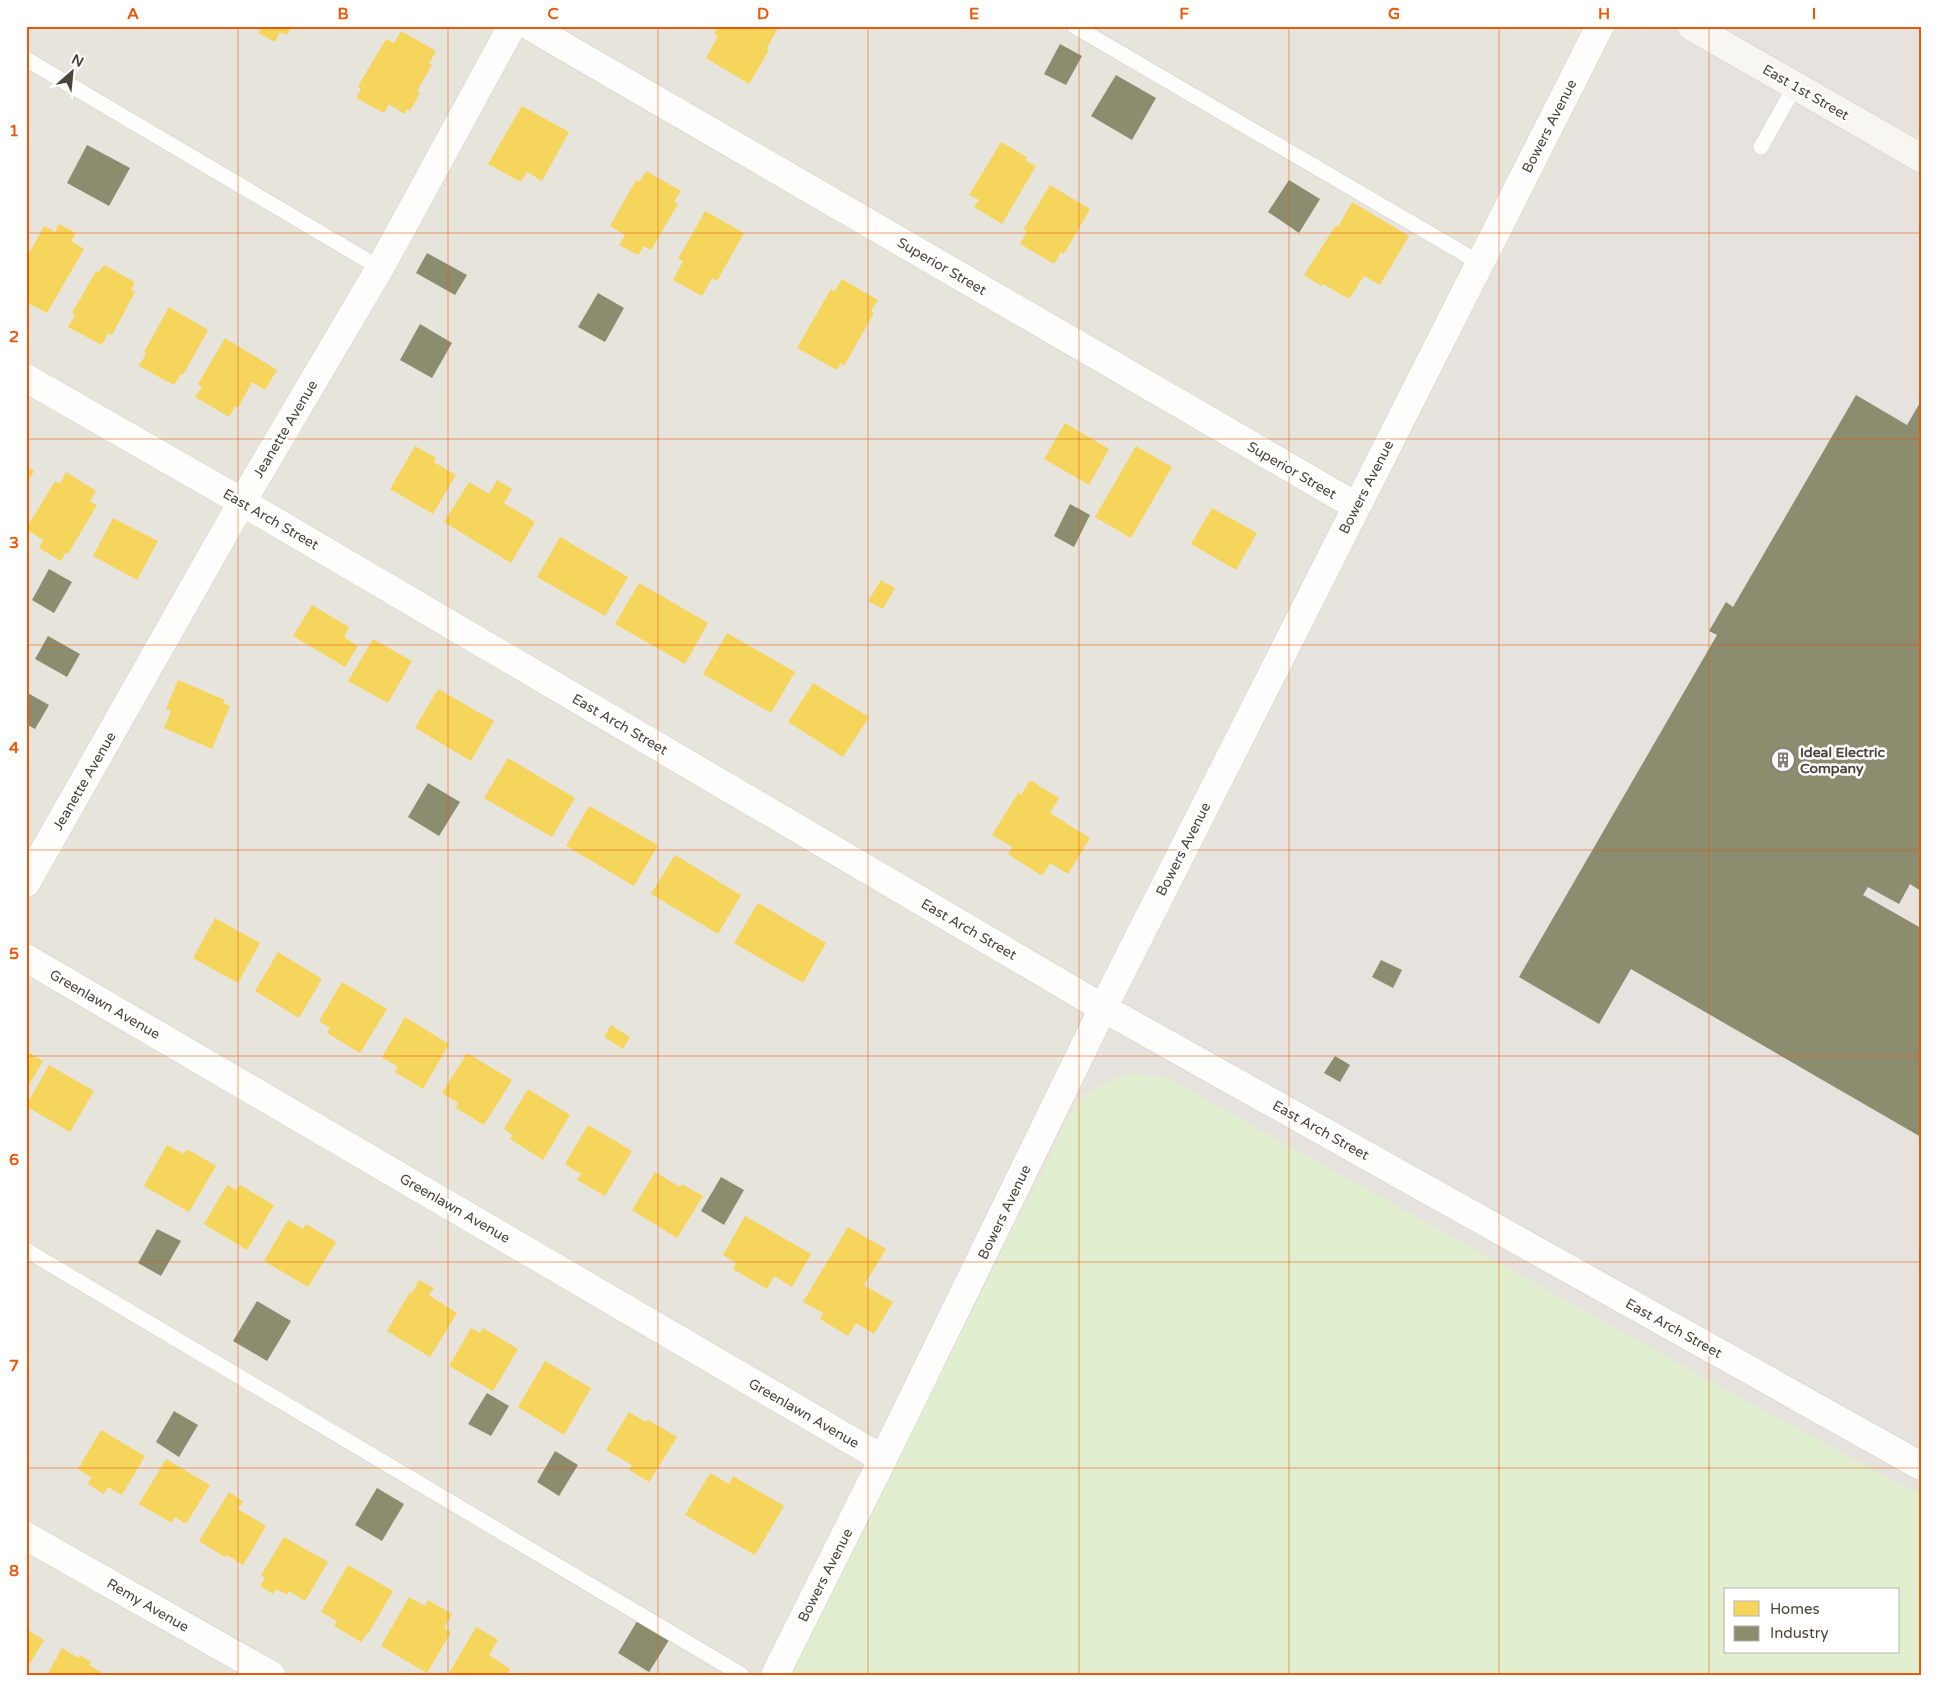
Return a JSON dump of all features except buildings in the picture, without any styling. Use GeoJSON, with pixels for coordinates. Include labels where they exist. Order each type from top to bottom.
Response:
{"type":"FeatureCollection","features":[{"type":"Feature","properties":{"kind":"street","name":"Jeanette Avenue"},"geometry":{"type":"LineString","coordinates":[[26,883],[242,502],[380,268],[512,26]]}},
{"type":"Feature","properties":{"kind":"street","name":"Superior Street"},"geometry":{"type":"LineString","coordinates":[[528,26],[1356,506]]}},
{"type":"Feature","properties":{"kind":"street","name":"Bowers Avenue"},"geometry":{"type":"LineString","coordinates":[[774,1675],[883,1459],[1103,1008],[1600,26]]}},
{"type":"Feature","properties":{"kind":"street","name":"East 1st Street"},"geometry":{"type":"LineString","coordinates":[[1691,26],[1921,158]]}},
{"type":"Feature","properties":{"kind":"street","name":"East Arch Street"},"geometry":{"type":"LineString","coordinates":[[26,378],[242,502],[1103,1008],[1921,1466]]}},
{"type":"Feature","properties":{"kind":"street","name":"Greenlawn Avenue"},"geometry":{"type":"LineString","coordinates":[[26,958],[883,1459]]}},
{"type":"Feature","properties":{"kind":"street","name":"Remy Avenue"},"geometry":{"type":"LineString","coordinates":[[26,1536],[271,1675]]}},
{"type":"Feature","properties":{"kind":"lane"},"geometry":{"type":"LineString","coordinates":[[1074,26],[1480,263]]}},
{"type":"Feature","properties":{"kind":"lane"},"geometry":{"type":"LineString","coordinates":[[26,59],[380,268]]}},
{"type":"Feature","properties":{"kind":"lane"},"geometry":{"type":"LineString","coordinates":[[1760,147],[1795,86]]}},
{"type":"Feature","properties":{"kind":"lane"},"geometry":{"type":"LineString","coordinates":[[26,1250],[742,1675]]}},
{"type":"Feature","properties":{"kind":"shaded area"},"geometry":{"type":"Polygon","coordinates":[[[26,26],[1624,26],[1079,1097],[791,1675],[26,1675],[26,26]]]}},
{"type":"Feature","properties":{"kind":"shaded area"},"geometry":{"type":"Polygon","coordinates":[[[1624,26],[1639,26],[1646,30],[1648,26],[1921,26],[1921,1495],[1128,1073],[1079,1097],[1624,26]]]}},
{"type":"Feature","properties":{"kind":"shaded area"},"geometry":{"type":"Polygon","coordinates":[[[1780,26],[1921,26],[1921,107],[1780,26]]]}},
{"type":"Feature","properties":{"kind":"shaded area"},"geometry":{"type":"Polygon","coordinates":[[[1651,60],[1868,185],[1759,376],[1550,258],[1651,60]]]}},
{"type":"Feature","properties":{"kind":"green space"},"geometry":{"type":"Polygon","coordinates":[[[1128,1073],[1166,1077],[1752,1404],[1921,1495],[1921,1675],[791,1675],[1079,1097],[1128,1073]]]}},
{"type":"Feature","properties":{"kind":"place","name":"Ideal Electric Company"},"geometry":{"type":"Point","coordinates":[1783,760]}}]}
